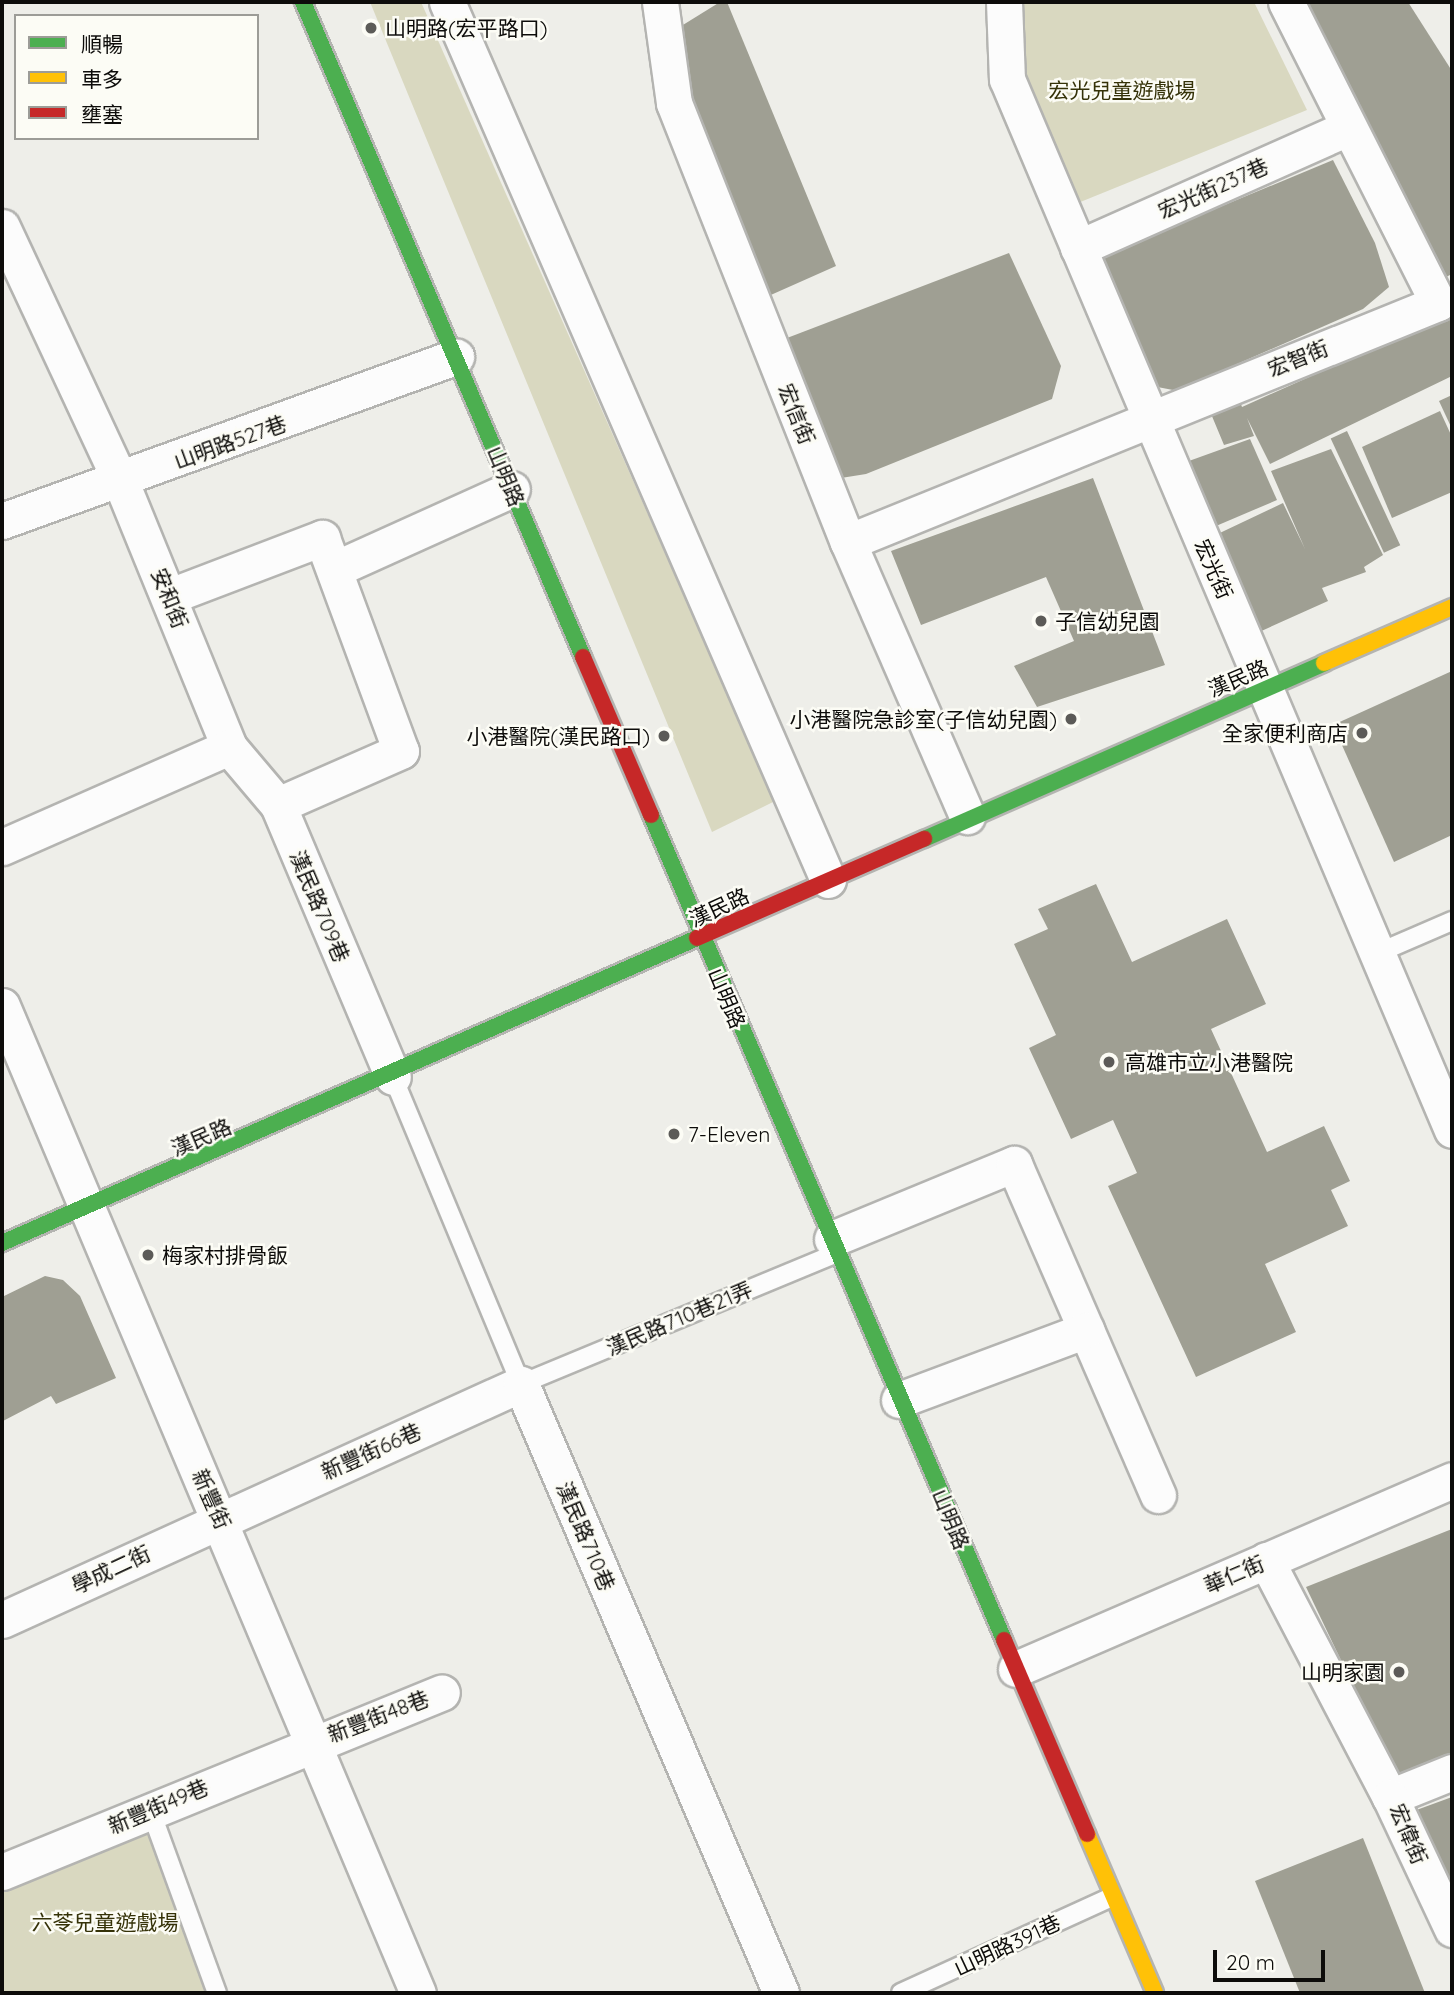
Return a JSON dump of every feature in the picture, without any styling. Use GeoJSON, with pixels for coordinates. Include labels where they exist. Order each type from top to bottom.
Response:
{"type":"FeatureCollection","features":[{"type":"Feature","properties":{"kind":"street","name":"山明路"},"geometry":{"type":"LineString","coordinates":[[303,2],[701,939],[1155,1993]]}},
{"type":"Feature","properties":{"kind":"street"},"geometry":{"type":"LineString","coordinates":[[447,2],[828,880]]}},
{"type":"Feature","properties":{"kind":"street","name":"宏信街"},"geometry":{"type":"LineString","coordinates":[[660,2],[674,103],[848,542],[967,816]]}},
{"type":"Feature","properties":{"kind":"street","name":"宏光街"},"geometry":{"type":"LineString","coordinates":[[1004,2],[1007,79],[1146,418],[1267,688],[1452,1130]]}},
{"type":"Feature","properties":{"kind":"street","name":"宏智街"},"geometry":{"type":"LineString","coordinates":[[848,542],[1146,418],[1445,299],[1348,128],[1286,2]]}},
{"type":"Feature","properties":{"kind":"street","name":"宏光街237巷"},"geometry":{"type":"LineString","coordinates":[[1078,248],[1348,128]]}},
{"type":"Feature","properties":{"kind":"street","name":"安和街"},"geometry":{"type":"LineString","coordinates":[[2,228],[121,482],[170,596],[229,747]]}},
{"type":"Feature","properties":{"kind":"street","name":"山明路527巷"},"geometry":{"type":"LineString","coordinates":[[2,521],[121,482],[456,357]]}},
{"type":"Feature","properties":{"kind":"street"},"geometry":{"type":"LineString","coordinates":[[335,569],[512,489]]}},
{"type":"Feature","properties":{"kind":"street"},"geometry":{"type":"LineString","coordinates":[[170,596],[322,538],[401,751],[278,805]]}},
{"type":"Feature","properties":{"kind":"street","name":"漢民路"},"geometry":{"type":"LineString","coordinates":[[2,1244],[393,1077],[967,816],[1452,607]]}},
{"type":"Feature","properties":{"kind":"street"},"geometry":{"type":"LineString","coordinates":[[2,847],[229,747]]}},
{"type":"Feature","properties":{"kind":"street","name":"漢民路709巷"},"geometry":{"type":"LineString","coordinates":[[229,747],[278,805],[393,1077]]}},
{"type":"Feature","properties":{"kind":"street","name":"新豐街"},"geometry":{"type":"LineString","coordinates":[[2,1006],[84,1210],[221,1518],[418,1993]]}},
{"type":"Feature","properties":{"kind":"street"},"geometry":{"type":"LineString","coordinates":[[835,1246],[1014,1164],[1158,1495]]}},
{"type":"Feature","properties":{"kind":"street"},"geometry":{"type":"LineString","coordinates":[[899,1400],[1086,1330]]}},
{"type":"Feature","properties":{"kind":"street","name":"新豐街66巷"},"geometry":{"type":"LineString","coordinates":[[221,1518],[521,1384]]}},
{"type":"Feature","properties":{"kind":"street","name":"漢民路710巷"},"geometry":{"type":"LineString","coordinates":[[521,1384],[780,1993]]}},
{"type":"Feature","properties":{"kind":"street","name":"華仁街"},"geometry":{"type":"LineString","coordinates":[[1016,1669],[1452,1480]]}},
{"type":"Feature","properties":{"kind":"street","name":"學成二街"},"geometry":{"type":"LineString","coordinates":[[2,1620],[221,1518]]}},
{"type":"Feature","properties":{"kind":"street"},"geometry":{"type":"LineString","coordinates":[[1266,1560],[1390,1797]]}},
{"type":"Feature","properties":{"kind":"street","name":"新豐街48巷"},"geometry":{"type":"LineString","coordinates":[[315,1740],[442,1692]]}},
{"type":"Feature","properties":{"kind":"street","name":"新豐街49巷"},"geometry":{"type":"LineString","coordinates":[[2,1872],[315,1740]]}},
{"type":"Feature","properties":{"kind":"street","name":"宏偉街"},"geometry":{"type":"LineString","coordinates":[[1452,1772],[1390,1797],[1452,1930]]}},
{"type":"Feature","properties":{"kind":"lane"},"geometry":{"type":"LineString","coordinates":[[1378,953],[1452,921]]}},
{"type":"Feature","properties":{"kind":"lane","name":"漢民路710巷"},"geometry":{"type":"LineString","coordinates":[[393,1077],[521,1384]]}},
{"type":"Feature","properties":{"kind":"lane","name":"漢民路710巷21弄"},"geometry":{"type":"LineString","coordinates":[[521,1384],[835,1246]]}},
{"type":"Feature","properties":{"kind":"lane"},"geometry":{"type":"LineString","coordinates":[[150,1809],[217,1993]]}},
{"type":"Feature","properties":{"kind":"lane","name":"山明路391巷"},"geometry":{"type":"LineString","coordinates":[[901,1993],[1112,1897]]}},
{"type":"Feature","properties":{"kind":"green space"},"geometry":{"type":"Polygon","coordinates":[[[370,2],[421,2],[775,801],[712,832],[370,2]]]}},
{"type":"Feature","properties":{"kind":"green space","name":"宏光兒童遊戲場"},"geometry":{"type":"Polygon","coordinates":[[[1018,2],[1254,2],[1307,110],[1073,205],[1021,77],[1018,2]]]}},
{"type":"Feature","properties":{"kind":"green space","name":"六苓兒童遊戲場"},"geometry":{"type":"Polygon","coordinates":[[[147,1826],[207,1993],[2,1993],[2,1891],[147,1826]]]}},
{"type":"Feature","properties":{"kind":"building"},"geometry":{"type":"Polygon","coordinates":[[[720,2],[727,2],[836,266],[764,298],[670,33],[720,2]]]}},
{"type":"Feature","properties":{"kind":"building"},"geometry":{"type":"Polygon","coordinates":[[[1303,2],[1408,2],[1452,71],[1452,274],[1444,278],[1303,2]]]}},
{"type":"Feature","properties":{"kind":"building"},"geometry":{"type":"Polygon","coordinates":[[[1333,160],[1375,243],[1389,287],[1363,309],[1196,382],[1173,390],[1147,385],[1097,258],[1333,160]]]}},
{"type":"Feature","properties":{"kind":"building"},"geometry":{"type":"Polygon","coordinates":[[[1009,253],[1061,366],[1052,399],[866,474],[841,478],[774,343],[1009,253]]]}},
{"type":"Feature","properties":{"kind":"building"},"geometry":{"type":"Polygon","coordinates":[[[1452,313],[1452,376],[1270,464],[1247,418],[1254,436],[1224,445],[1204,397],[1234,385],[1242,407],[1452,313]]]}},
{"type":"Feature","properties":{"kind":"building"},"geometry":{"type":"Polygon","coordinates":[[[1452,395],[1452,429],[1439,401],[1452,395]]]}},
{"type":"Feature","properties":{"kind":"building"},"geometry":{"type":"Polygon","coordinates":[[[1440,411],[1452,437],[1452,492],[1392,518],[1362,447],[1440,411]]]}},
{"type":"Feature","properties":{"kind":"building"},"geometry":{"type":"Polygon","coordinates":[[[1347,431],[1400,545],[1384,553],[1331,439],[1347,431]]]}},
{"type":"Feature","properties":{"kind":"building"},"geometry":{"type":"Polygon","coordinates":[[[1250,439],[1277,500],[1209,529],[1175,466],[1250,439]]]}},
{"type":"Feature","properties":{"kind":"building"},"geometry":{"type":"Polygon","coordinates":[[[1331,449],[1383,555],[1364,567],[1366,572],[1322,588],[1328,601],[1248,637],[1205,540],[1283,503],[1305,549],[1271,471],[1331,449]]]}},
{"type":"Feature","properties":{"kind":"building","name":"子信幼兒園"},"geometry":{"type":"Polygon","coordinates":[[[1093,478],[1165,665],[1037,707],[1014,666],[1074,641],[1046,577],[921,625],[891,551],[1093,478]]]}},
{"type":"Feature","properties":{"kind":"building"},"geometry":{"type":"Polygon","coordinates":[[[1452,671],[1452,835],[1394,862],[1333,725],[1452,671]]]}},
{"type":"Feature","properties":{"kind":"building","name":"高雄市立小港醫院"},"geometry":{"type":"Polygon","coordinates":[[[1096,884],[1132,962],[1227,919],[1266,1004],[1211,1029],[1267,1152],[1324,1126],[1350,1181],[1331,1190],[1348,1226],[1265,1264],[1296,1332],[1196,1377],[1108,1186],[1137,1173],[1113,1120],[1071,1139],[1029,1048],[1056,1035],[1014,944],[1048,929],[1038,909],[1096,884]]]}},
{"type":"Feature","properties":{"kind":"building"},"geometry":{"type":"Polygon","coordinates":[[[45,1276],[63,1280],[80,1296],[116,1378],[56,1404],[51,1396],[3,1421],[2,1297],[45,1276]]]}},
{"type":"Feature","properties":{"kind":"building","name":"山明家園"},"geometry":{"type":"Polygon","coordinates":[[[1452,1529],[1452,1758],[1398,1780],[1306,1587],[1452,1529]]]}},
{"type":"Feature","properties":{"kind":"building"},"geometry":{"type":"Polygon","coordinates":[[[1452,1797],[1452,1903],[1411,1812],[1452,1797]]]}},
{"type":"Feature","properties":{"kind":"building"},"geometry":{"type":"Polygon","coordinates":[[[1363,1838],[1425,1993],[1300,1993],[1255,1881],[1363,1838]]]}},
{"type":"Feature","properties":{"kind":"traffic: fast"},"geometry":{"type":"LineString","coordinates":[[303,2],[583,657]]}},
{"type":"Feature","properties":{"kind":"traffic: fast"},"geometry":{"type":"LineString","coordinates":[[924,839],[1324,663]]}},
{"type":"Feature","properties":{"kind":"traffic: fast"},"geometry":{"type":"LineString","coordinates":[[651,815],[1004,1640]]}},
{"type":"Feature","properties":{"kind":"traffic: fast"},"geometry":{"type":"LineString","coordinates":[[2,1243],[697,938]]}},
{"type":"Feature","properties":{"kind":"traffic: slow"},"geometry":{"type":"LineString","coordinates":[[1324,663],[1452,607]]}},
{"type":"Feature","properties":{"kind":"traffic: slow"},"geometry":{"type":"LineString","coordinates":[[1087,1834],[1155,1993]]}},
{"type":"Feature","properties":{"kind":"traffic: jam"},"geometry":{"type":"LineString","coordinates":[[583,657],[651,815]]}},
{"type":"Feature","properties":{"kind":"traffic: jam"},"geometry":{"type":"LineString","coordinates":[[697,938],[924,839]]}},
{"type":"Feature","properties":{"kind":"traffic: jam"},"geometry":{"type":"LineString","coordinates":[[1004,1640],[1087,1834]]}},
{"type":"Feature","properties":{"kind":"place","name":"山明路(宏平路口)"},"geometry":{"type":"Point","coordinates":[371,28]}},
{"type":"Feature","properties":{"kind":"place","name":"子信幼兒園"},"geometry":{"type":"Point","coordinates":[1041,621]}},
{"type":"Feature","properties":{"kind":"place","name":"小港醫院急診室(子信幼兒園)"},"geometry":{"type":"Point","coordinates":[1071,719]}},
{"type":"Feature","properties":{"kind":"place","name":"全家便利商店"},"geometry":{"type":"Point","coordinates":[1362,733]}},
{"type":"Feature","properties":{"kind":"place","name":"小港醫院(漢民路口)"},"geometry":{"type":"Point","coordinates":[664,736]}},
{"type":"Feature","properties":{"kind":"place","name":"高雄市立小港醫院"},"geometry":{"type":"Point","coordinates":[1109,1062]}},
{"type":"Feature","properties":{"kind":"place","name":"7-Eleven"},"geometry":{"type":"Point","coordinates":[674,1134]}},
{"type":"Feature","properties":{"kind":"place","name":"梅家村排骨飯"},"geometry":{"type":"Point","coordinates":[148,1255]}},
{"type":"Feature","properties":{"kind":"place","name":"山明家園"},"geometry":{"type":"Point","coordinates":[1399,1672]}}]}
